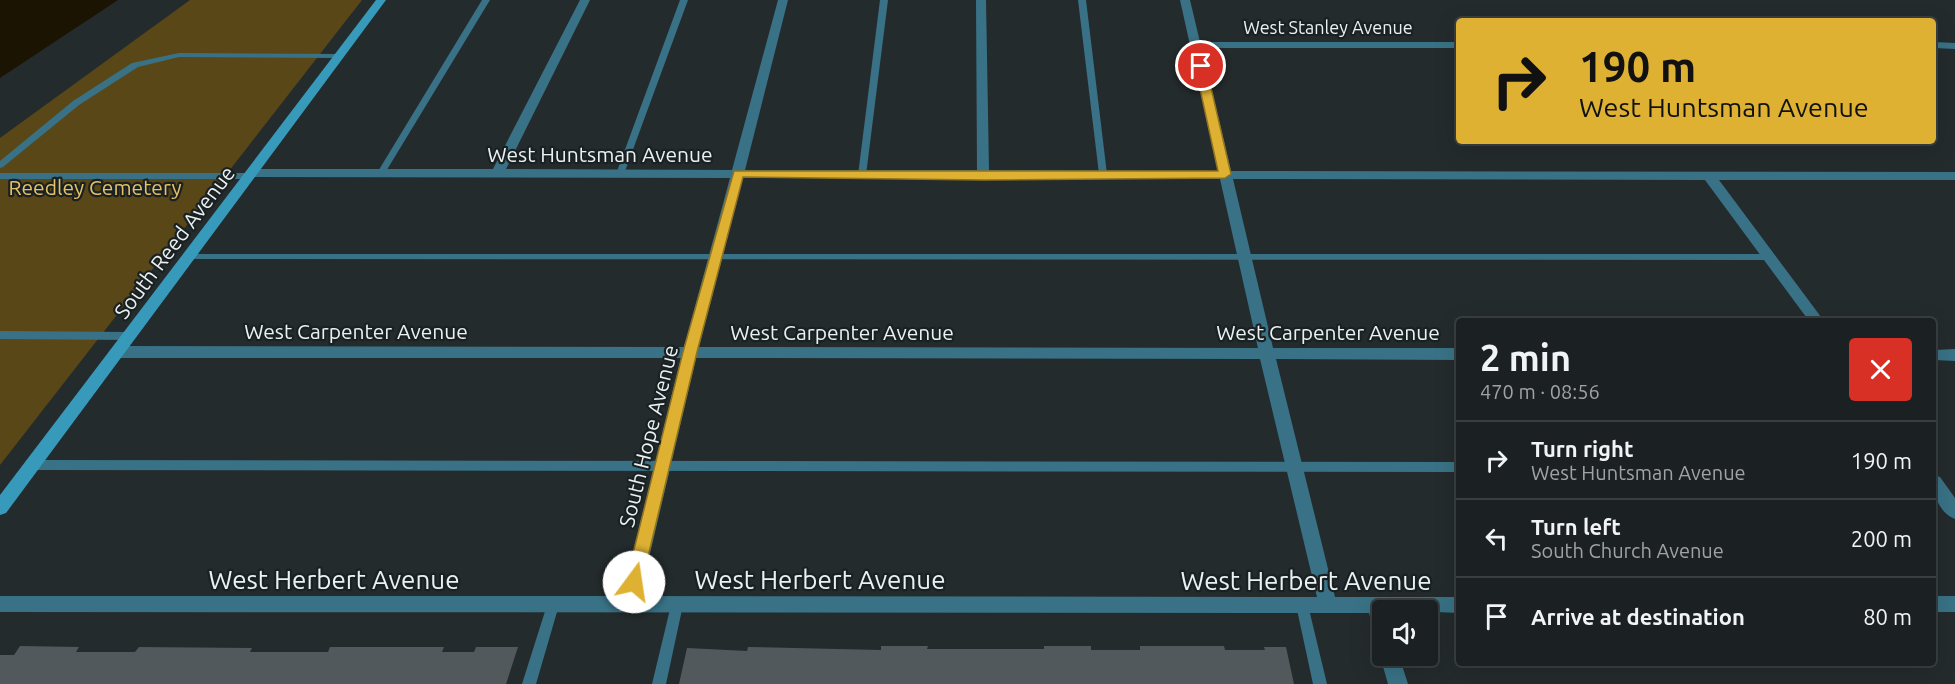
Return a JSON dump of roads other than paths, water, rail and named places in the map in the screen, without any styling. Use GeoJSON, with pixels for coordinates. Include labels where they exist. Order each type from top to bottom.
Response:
{"type":"FeatureCollection","features":[{"type":"Feature","properties":{"kind":"street","name":"South Reed Avenue"},"geometry":{"type":"LineString","coordinates":[[0,508],[381,0]]}},
{"type":"Feature","properties":{"kind":"street"},"geometry":{"type":"LineString","coordinates":[[497,174],[585,0]]}},
{"type":"Feature","properties":{"kind":"street","name":"South Hope Avenue"},"geometry":{"type":"LineString","coordinates":[[628,604],[690,352],[783,0]]}},
{"type":"Feature","properties":{"kind":"street"},"geometry":{"type":"LineString","coordinates":[[981,0],[983,176]]}},
{"type":"Feature","properties":{"kind":"street"},"geometry":{"type":"LineString","coordinates":[[1185,0],[1293,467],[1328,605]]}},
{"type":"Feature","properties":{"kind":"street","name":"West Stanley Avenue"},"geometry":{"type":"LineString","coordinates":[[1196,45],[1456,45]]}},
{"type":"Feature","properties":{"kind":"street"},"geometry":{"type":"LineString","coordinates":[[1936,45],[1955,45]]}},
{"type":"Feature","properties":{"kind":"street","name":"West Huntsman Avenue"},"geometry":{"type":"LineString","coordinates":[[251,174],[1955,176]]}},
{"type":"Feature","properties":{"kind":"street"},"geometry":{"type":"LineString","coordinates":[[1708,174],[1815,318]]}},
{"type":"Feature","properties":{"kind":"street","name":"West Carpenter Avenue"},"geometry":{"type":"LineString","coordinates":[[117,352],[1456,354]]}},
{"type":"Feature","properties":{"kind":"street"},"geometry":{"type":"LineString","coordinates":[[1936,355],[1955,355]]}},
{"type":"Feature","properties":{"kind":"street"},"geometry":{"type":"LineString","coordinates":[[1936,485],[1955,512]]}},
{"type":"Feature","properties":{"kind":"street","name":"West Herbert Avenue"},"geometry":{"type":"LineString","coordinates":[[0,604],[1302,604],[1372,606]]}},
{"type":"Feature","properties":{"kind":"street"},"geometry":{"type":"LineString","coordinates":[[1936,604],[1955,604]]}},
{"type":"Feature","properties":{"kind":"street","name":"West Herbert Avenue"},"geometry":{"type":"LineString","coordinates":[[1438,605],[1456,605]]}},
{"type":"Feature","properties":{"kind":"street"},"geometry":{"type":"LineString","coordinates":[[1393,666],[1398,684]]}},
{"type":"Feature","properties":{"kind":"lane"},"geometry":{"type":"LineString","coordinates":[[381,173],[486,0]]}},
{"type":"Feature","properties":{"kind":"lane"},"geometry":{"type":"LineString","coordinates":[[620,174],[684,0]]}},
{"type":"Feature","properties":{"kind":"lane"},"geometry":{"type":"LineString","coordinates":[[862,175],[884,0]]}},
{"type":"Feature","properties":{"kind":"lane"},"geometry":{"type":"LineString","coordinates":[[1082,0],[1103,174]]}},
{"type":"Feature","properties":{"kind":"lane"},"geometry":{"type":"LineString","coordinates":[[0,165],[76,103],[135,64],[179,55],[339,56]]}},
{"type":"Feature","properties":{"kind":"lane"},"geometry":{"type":"LineString","coordinates":[[0,176],[251,174]]}},
{"type":"Feature","properties":{"kind":"lane"},"geometry":{"type":"LineString","coordinates":[[189,257],[1770,257]]}},
{"type":"Feature","properties":{"kind":"lane"},"geometry":{"type":"LineString","coordinates":[[0,335],[129,336]]}},
{"type":"Feature","properties":{"kind":"lane"},"geometry":{"type":"LineString","coordinates":[[32,465],[1456,467]]}},
{"type":"Feature","properties":{"kind":"lane"},"geometry":{"type":"LineString","coordinates":[[529,684],[553,604]]}},
{"type":"Feature","properties":{"kind":"lane"},"geometry":{"type":"LineString","coordinates":[[1302,604],[1320,684]]}},
{"type":"Feature","properties":{"kind":"lane"},"geometry":{"type":"LineString","coordinates":[[659,684],[677,605]]}},
{"type":"Feature","properties":{"kind":"park label","name":"Reedley Cemetery"},"geometry":{"type":"Point","coordinates":[95,187]}}]}
